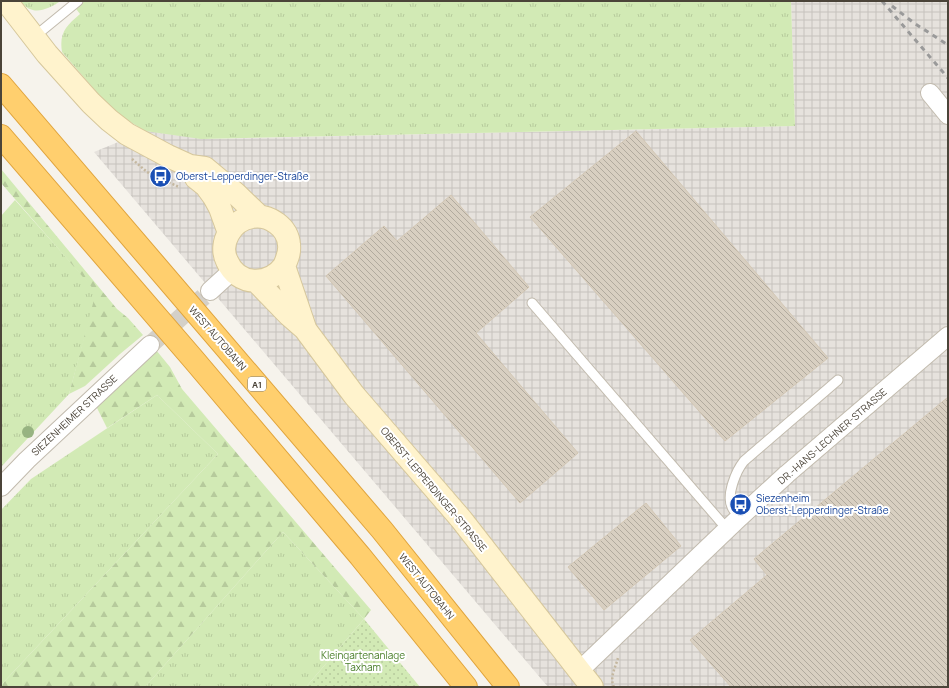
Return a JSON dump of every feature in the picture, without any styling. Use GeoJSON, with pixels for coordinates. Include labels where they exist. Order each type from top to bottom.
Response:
{"type":"FeatureCollection","features":[{"type":"Feature","properties":{"kind":"highway","name":"WEST AUTOBAHN"},"geometry":{"type":"LineString","coordinates":[[1,85],[382,530],[508,687]]}},
{"type":"Feature","properties":{"kind":"highway"},"geometry":{"type":"LineString","coordinates":[[1,136],[350,544],[466,687]]}},
{"type":"Feature","properties":{"kind":"street"},"geometry":{"type":"LineString","coordinates":[[6,1],[34,37],[86,97],[109,120],[127,134],[190,166],[205,168],[235,193],[259,216]]}},
{"type":"Feature","properties":{"kind":"street"},"geometry":{"type":"LineString","coordinates":[[930,93],[948,115]]}},
{"type":"Feature","properties":{"kind":"street"},"geometry":{"type":"LineString","coordinates":[[190,166],[196,178],[206,186],[214,197],[220,208],[229,233]]}},
{"type":"Feature","properties":{"kind":"street"},"geometry":{"type":"LineString","coordinates":[[210,291],[233,270],[227,261],[224,252],[225,242],[229,233],[238,222],[244,219],[259,216],[270,219],[279,225],[286,234],[289,244],[289,256],[284,266],[275,276],[270,279],[256,281]]}},
{"type":"Feature","properties":{"kind":"street","name":"OBERST-LEPPERDINGER-STRASSE"},"geometry":{"type":"LineString","coordinates":[[284,266],[305,329]]}},
{"type":"Feature","properties":{"kind":"street","name":"OBERST-LEPPERDINGER-STRASSE"},"geometry":{"type":"LineString","coordinates":[[233,270],[239,276],[247,280],[256,281],[305,329],[354,396],[461,518],[585,679]]}},
{"type":"Feature","properties":{"kind":"street","name":"DR.-HANS-LECHNER-STRASSE"},"geometry":{"type":"LineString","coordinates":[[585,679],[734,523],[787,474],[948,336]]}},
{"type":"Feature","properties":{"kind":"street","name":"SIEZENHEIMER STRASSE"},"geometry":{"type":"LineString","coordinates":[[1,488],[27,460],[150,345]]}},
{"type":"Feature","properties":{"kind":"lane"},"geometry":{"type":"LineString","coordinates":[[34,37],[78,1]]}},
{"type":"Feature","properties":{"kind":"lane"},"geometry":{"type":"LineString","coordinates":[[532,303],[734,523]]}},
{"type":"Feature","properties":{"kind":"lane"},"geometry":{"type":"LineString","coordinates":[[734,523],[731,506],[731,494],[733,480],[738,468],[744,461],[838,380]]}},
{"type":"Feature","properties":{"kind":"shaded area"},"geometry":{"type":"Polygon","coordinates":[[[791,1],[948,1],[948,687],[548,687],[94,152],[145,131],[210,139],[795,126],[791,1]]]}},
{"type":"Feature","properties":{"kind":"green space"},"geometry":{"type":"Polygon","coordinates":[[[20,1],[61,1],[45,9],[35,10],[25,6],[20,1]]]}},
{"type":"Feature","properties":{"kind":"green space"},"geometry":{"type":"Polygon","coordinates":[[[70,1],[791,1],[795,126],[201,139],[145,131],[113,111],[62,52],[61,45],[65,30],[67,26],[80,14],[70,1]]]}},
{"type":"Feature","properties":{"kind":"green space"},"geometry":{"type":"Polygon","coordinates":[[[1,169],[117,309],[128,318],[143,335],[85,386],[69,394],[96,292],[1,183],[1,169]]]}},
{"type":"Feature","properties":{"kind":"green space"},"geometry":{"type":"Polygon","coordinates":[[[15,200],[97,292],[69,394],[1,467],[1,216],[15,200]]]}},
{"type":"Feature","properties":{"kind":"green space"},"geometry":{"type":"Polygon","coordinates":[[[156,350],[170,367],[182,389],[371,610],[364,619],[283,532],[145,687],[1,687],[1,685],[218,454],[157,395],[107,428],[95,404],[156,350]]]}},
{"type":"Feature","properties":{"kind":"green space"},"geometry":{"type":"Polygon","coordinates":[[[157,395],[218,454],[1,685],[1,510],[31,479],[157,395]]]}},
{"type":"Feature","properties":{"kind":"green space"},"geometry":{"type":"Polygon","coordinates":[[[283,532],[364,619],[306,687],[145,687],[283,532]]]}},
{"type":"Feature","properties":{"kind":"green space","name":"Kleingartenanlage Taxham"},"geometry":{"type":"Polygon","coordinates":[[[364,619],[420,687],[306,687],[364,619]]]}},
{"type":"Feature","properties":{"kind":"building"},"geometry":{"type":"Polygon","coordinates":[[[636,131],[828,358],[725,441],[530,217],[636,131]]]}},
{"type":"Feature","properties":{"kind":"building"},"geometry":{"type":"Polygon","coordinates":[[[451,195],[529,287],[476,333],[578,453],[520,503],[326,276],[384,226],[397,241],[451,195]]]}},
{"type":"Feature","properties":{"kind":"building"},"geometry":{"type":"Polygon","coordinates":[[[948,397],[948,687],[731,687],[690,640],[767,575],[754,559],[948,397]]]}},
{"type":"Feature","properties":{"kind":"building"},"geometry":{"type":"Polygon","coordinates":[[[646,503],[681,546],[604,610],[568,567],[646,503]]]}},
{"type":"Feature","properties":{"kind":"tunnel"},"geometry":{"type":"LineString","coordinates":[[150,345],[210,291]]}},
{"type":"Feature","properties":{"kind":"railway"},"geometry":{"type":"LineString","coordinates":[[882,1],[948,78]]}},
{"type":"Feature","properties":{"kind":"railway"},"geometry":{"type":"LineString","coordinates":[[892,6],[914,23],[948,45]]}},
{"type":"Feature","properties":{"kind":"place","name":"Oberst-Lepperdinger-Straße"},"geometry":{"type":"Point","coordinates":[161,176]}},
{"type":"Feature","properties":{"kind":"place","name":"Siezenheim Oberst-Lepperdinger-Straße"},"geometry":{"type":"Point","coordinates":[741,504]}}]}
